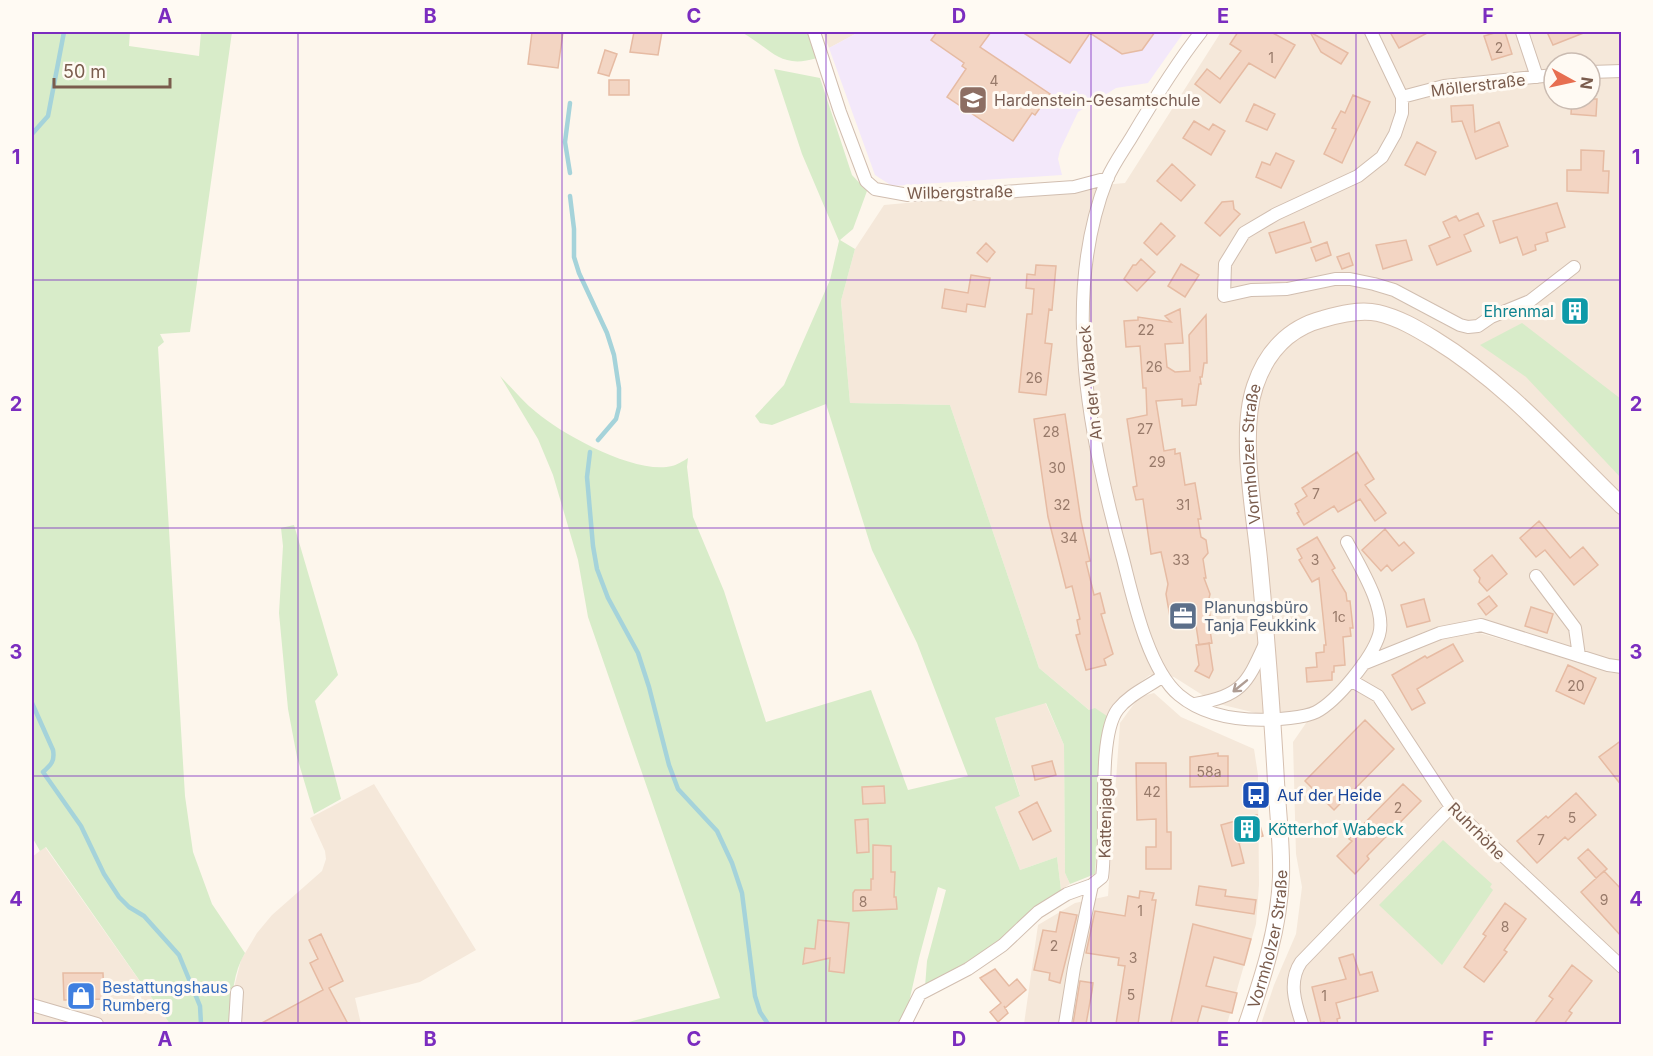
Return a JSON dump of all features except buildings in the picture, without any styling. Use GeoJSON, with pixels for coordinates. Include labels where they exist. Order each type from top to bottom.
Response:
{"type":"FeatureCollection","features":[{"type":"Feature","properties":{"kind":"main road","name":"Vormholzer Straße"},"geometry":{"type":"LineString","coordinates":[[1247,1024],[1270,951],[1281,877],[1272,720],[1249,451],[1249,419],[1254,389],[1270,354],[1301,326],[1346,313],[1377,313],[1408,323],[1453,351],[1499,386],[1622,506]]}},
{"type":"Feature","properties":{"kind":"street","name":"Wilbergstraße"},"geometry":{"type":"LineString","coordinates":[[814,32],[840,112],[866,181],[875,189],[908,195],[989,193],[1074,187],[1107,178]]}},
{"type":"Feature","properties":{"kind":"street","name":"An der Wabeck"},"geometry":{"type":"LineString","coordinates":[[1201,32],[1166,79],[1107,178],[1090,237],[1084,297],[1083,344],[1099,469],[1137,612],[1163,676],[1179,695],[1193,704],[1227,716],[1272,720],[1309,715],[1318,711],[1352,681],[1380,634],[1380,612],[1366,577],[1347,542]]}},
{"type":"Feature","properties":{"kind":"street"},"geometry":{"type":"LineString","coordinates":[[1371,32],[1402,97],[1402,113],[1395,134],[1382,158],[1358,176],[1276,214],[1244,233],[1225,264],[1224,296],[1251,290],[1287,289],[1335,279],[1350,279],[1394,290],[1468,327],[1478,326],[1491,317],[1530,301],[1574,267]]}},
{"type":"Feature","properties":{"kind":"street"},"geometry":{"type":"LineString","coordinates":[[1522,32],[1537,77]]}},
{"type":"Feature","properties":{"kind":"street"},"geometry":{"type":"LineString","coordinates":[[1602,72],[1622,71]]}},
{"type":"Feature","properties":{"kind":"street","name":"Möllerstraße"},"geometry":{"type":"LineString","coordinates":[[1402,97],[1444,86],[1542,76]]}},
{"type":"Feature","properties":{"kind":"street"},"geometry":{"type":"LineString","coordinates":[[1536,576],[1575,628],[1579,656]]}},
{"type":"Feature","properties":{"kind":"street"},"geometry":{"type":"LineString","coordinates":[[1363,664],[1440,633],[1480,625],[1608,665],[1622,667]]}},
{"type":"Feature","properties":{"kind":"street"},"geometry":{"type":"LineString","coordinates":[[1193,704],[1221,699],[1242,686],[1250,677],[1266,642]]}},
{"type":"Feature","properties":{"kind":"street","name":"Kattenjagd"},"geometry":{"type":"LineString","coordinates":[[1065,1024],[1074,968],[1092,885],[1102,877],[1104,866],[1105,776],[1109,724],[1117,710],[1130,697],[1163,676]]}},
{"type":"Feature","properties":{"kind":"street","name":"Ruhrhöhe"},"geometry":{"type":"LineString","coordinates":[[1352,681],[1378,696],[1451,807],[1622,967]]}},
{"type":"Feature","properties":{"kind":"street"},"geometry":{"type":"LineString","coordinates":[[1302,1024],[1293,991],[1293,979],[1301,962],[1451,807]]}},
{"type":"Feature","properties":{"kind":"street"},"geometry":{"type":"LineString","coordinates":[[905,1024],[920,994],[968,969],[1003,945],[1038,912],[1067,894],[1092,885]]}},
{"type":"Feature","properties":{"kind":"street"},"geometry":{"type":"LineString","coordinates":[[235,1024],[237,992]]}},
{"type":"Feature","properties":{"kind":"street"},"geometry":{"type":"LineString","coordinates":[[32,1005],[97,1024]]}},
{"type":"Feature","properties":{"kind":"shaded area"},"geometry":{"type":"Polygon","coordinates":[[[823,32],[859,32],[829,48],[823,32]]]}},
{"type":"Feature","properties":{"kind":"shaded area","name":"Hardenstein-Gesamtschule"},"geometry":{"type":"Polygon","coordinates":[[[859,32],[1184,32],[1148,83],[1116,88],[1078,112],[1060,150],[1058,159],[1062,175],[892,186],[875,175],[829,48],[859,32]]]}},
{"type":"Feature","properties":{"kind":"shaded area"},"geometry":{"type":"Polygon","coordinates":[[[1221,32],[1621,32],[1621,671],[1478,632],[1466,634],[1479,633],[1612,673],[1621,673],[1621,1024],[1261,1024],[1274,985],[1296,934],[1302,887],[1296,854],[1293,742],[1315,710],[1264,715],[1215,703],[1174,677],[1150,675],[1124,694],[1107,716],[1089,710],[1039,668],[950,405],[850,403],[841,301],[855,249],[884,205],[1125,183],[1221,32]]]}},
{"type":"Feature","properties":{"kind":"shaded area"},"geometry":{"type":"Polygon","coordinates":[[[1154,693],[1181,717],[1254,749],[1258,775],[1259,885],[1256,924],[1227,1024],[1024,1024],[1038,925],[1075,903],[1108,896],[1120,723],[1139,697],[1154,693]]]}},
{"type":"Feature","properties":{"kind":"shaded area"},"geometry":{"type":"Polygon","coordinates":[[[1045,702],[1064,745],[1065,873],[1070,884],[1061,890],[1057,857],[1020,870],[995,807],[1020,795],[995,718],[1045,702]]]}},
{"type":"Feature","properties":{"kind":"shaded area"},"geometry":{"type":"Polygon","coordinates":[[[374,784],[476,950],[420,982],[355,998],[361,1024],[231,1024],[232,996],[241,960],[257,933],[272,915],[322,871],[326,859],[325,851],[310,818],[374,784]]]}},
{"type":"Feature","properties":{"kind":"shaded area"},"geometry":{"type":"Polygon","coordinates":[[[45,847],[170,1024],[32,1024],[32,857],[45,847]]]}},
{"type":"Feature","properties":{"kind":"green space"},"geometry":{"type":"Polygon","coordinates":[[[32,32],[130,32],[129,46],[199,56],[201,32],[232,32],[190,332],[160,334],[164,342],[158,347],[185,796],[193,852],[212,904],[245,953],[235,979],[231,1024],[170,1024],[46,847],[40,851],[32,837],[32,32]]]}},
{"type":"Feature","properties":{"kind":"green space"},"geometry":{"type":"Polygon","coordinates":[[[741,32],[809,32],[817,58],[804,61],[784,59],[741,32]]]}},
{"type":"Feature","properties":{"kind":"green space"},"geometry":{"type":"Polygon","coordinates":[[[774,69],[820,78],[852,175],[867,191],[853,229],[840,240],[855,249],[841,301],[850,403],[950,405],[1039,668],[1089,710],[1095,708],[1107,716],[1101,771],[1095,874],[1070,884],[1065,873],[1064,745],[1046,703],[995,718],[1020,796],[995,807],[1020,870],[1057,857],[1061,890],[1034,910],[1000,942],[964,967],[925,987],[927,961],[946,890],[938,887],[902,1024],[621,1024],[720,998],[588,617],[578,560],[553,475],[538,439],[500,376],[527,404],[548,421],[581,442],[601,451],[639,465],[657,467],[674,465],[688,458],[693,517],[724,591],[766,722],[871,690],[908,790],[968,776],[917,643],[872,550],[826,404],[772,425],[760,423],[755,416],[784,385],[830,280],[839,241],[802,154],[774,69]]]}},
{"type":"Feature","properties":{"kind":"green space"},"geometry":{"type":"Polygon","coordinates":[[[1522,323],[1621,399],[1621,478],[1526,377],[1480,345],[1522,323]]]}},
{"type":"Feature","properties":{"kind":"green space"},"geometry":{"type":"Polygon","coordinates":[[[294,525],[338,675],[315,701],[341,799],[314,814],[297,757],[288,709],[279,613],[283,546],[281,528],[294,525]]]}},
{"type":"Feature","properties":{"kind":"green space"},"geometry":{"type":"Polygon","coordinates":[[[1443,840],[1492,884],[1490,887],[1493,890],[1442,965],[1379,905],[1443,840]]]}},
{"type":"Feature","properties":{"kind":"waterway"},"geometry":{"type":"LineString","coordinates":[[32,134],[48,116],[64,32]]}},
{"type":"Feature","properties":{"kind":"waterway"},"geometry":{"type":"LineString","coordinates":[[570,103],[565,142],[570,173]]}},
{"type":"Feature","properties":{"kind":"waterway"},"geometry":{"type":"LineString","coordinates":[[570,196],[574,229],[574,257],[607,333],[614,355],[619,388],[619,407],[616,419],[598,440]]}},
{"type":"Feature","properties":{"kind":"waterway"},"geometry":{"type":"LineString","coordinates":[[590,452],[587,477],[597,569],[608,598],[638,653],[669,765],[678,789],[717,831],[732,863],[742,893],[755,996],[760,1012],[768,1024]]}},
{"type":"Feature","properties":{"kind":"waterway"},"geometry":{"type":"LineString","coordinates":[[32,703],[53,750],[52,762],[43,772],[81,826],[104,874],[119,897],[129,907],[144,916],[179,955],[200,1006],[201,1024]]}},
{"type":"Feature","properties":{"kind":"place","name":"Hardenstein-Gesamtschule"},"geometry":{"type":"Point","coordinates":[973,100]}},
{"type":"Feature","properties":{"kind":"place","name":"Ehrenmal"},"geometry":{"type":"Point","coordinates":[1575,311]}},
{"type":"Feature","properties":{"kind":"place","name":"Planungsbüro Tanja Feukkink"},"geometry":{"type":"Point","coordinates":[1183,616]}},
{"type":"Feature","properties":{"kind":"place","name":"Auf der Heide"},"geometry":{"type":"Point","coordinates":[1256,795]}},
{"type":"Feature","properties":{"kind":"place","name":"Kötterhof Wabeck"},"geometry":{"type":"Point","coordinates":[1247,829]}},
{"type":"Feature","properties":{"kind":"place","name":"Bestattungshaus Rumberg"},"geometry":{"type":"Point","coordinates":[81,996]}}]}
